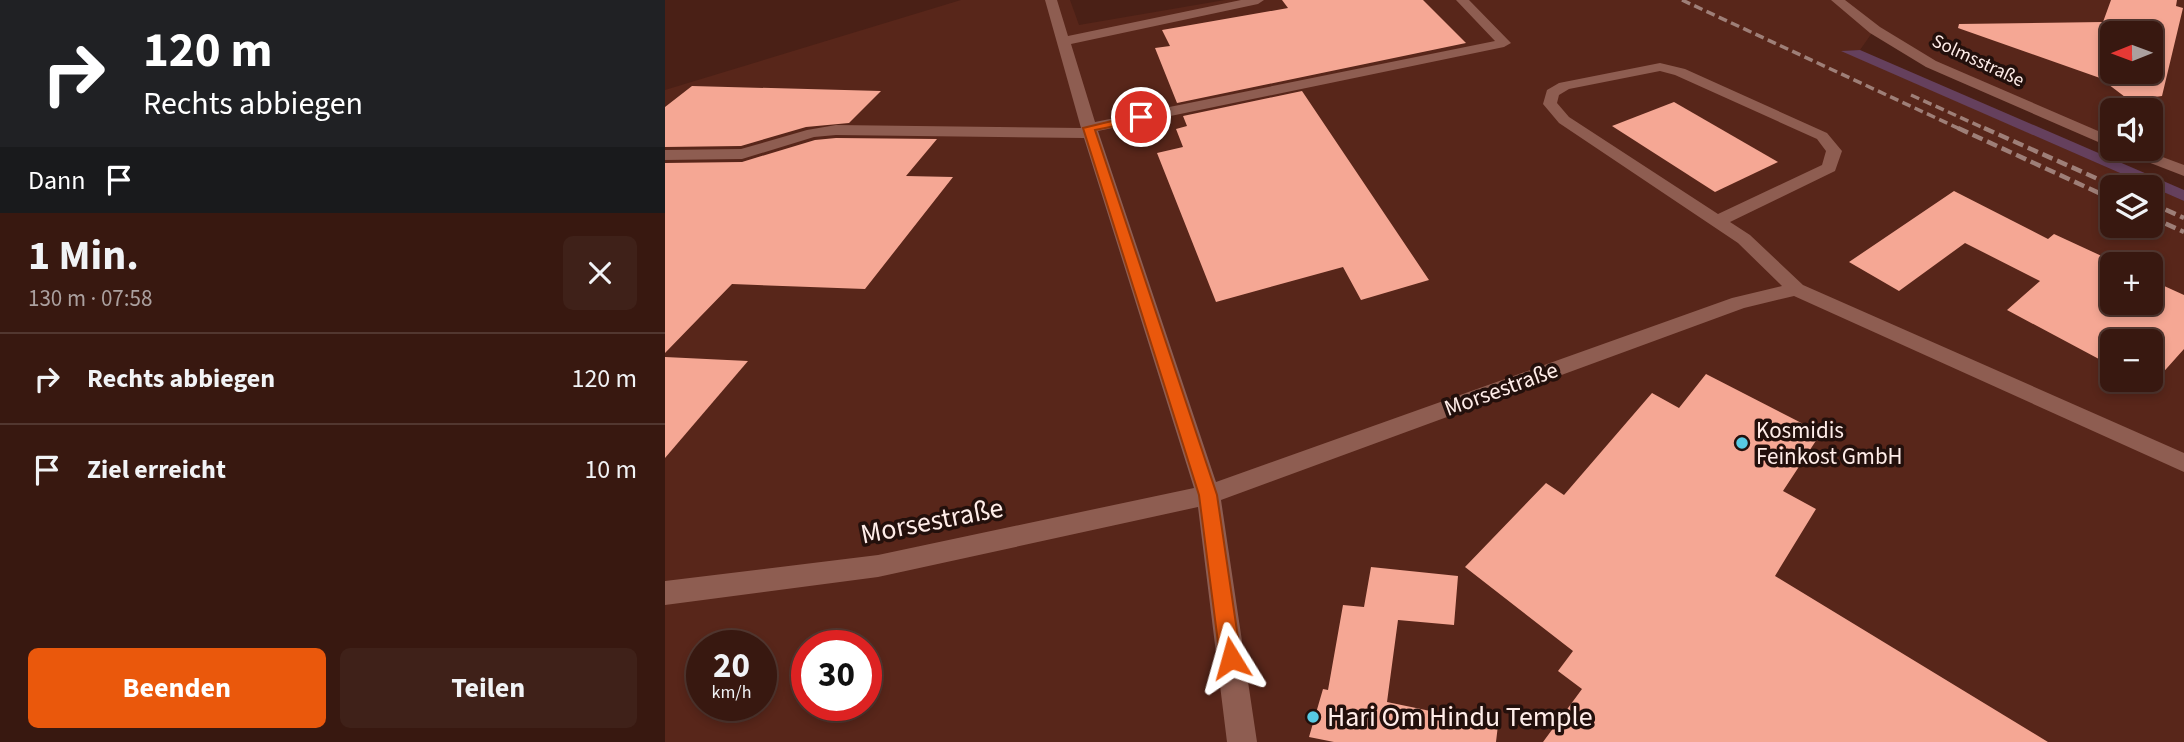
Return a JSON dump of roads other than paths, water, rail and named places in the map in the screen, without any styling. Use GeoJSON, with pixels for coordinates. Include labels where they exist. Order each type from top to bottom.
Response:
{"type":"FeatureCollection","features":[{"type":"Feature","properties":{"kind":"street"},"geometry":{"type":"LineString","coordinates":[[1051,0],[1090,130],[1208,495],[1242,742]]}},
{"type":"Feature","properties":{"kind":"street"},"geometry":{"type":"LineString","coordinates":[[1064,41],[1258,0]]}},
{"type":"Feature","properties":{"kind":"street"},"geometry":{"type":"LineString","coordinates":[[665,155],[742,154],[812,133],[836,130],[1090,130],[1503,43],[1462,0]]}},
{"type":"Feature","properties":{"kind":"street","name":"Solmsstraße"},"geometry":{"type":"LineString","coordinates":[[1837,0],[1875,30],[1931,64],[2100,138]]}},
{"type":"Feature","properties":{"kind":"street"},"geometry":{"type":"LineString","coordinates":[[1718,221],[1829,167],[1834,151],[1822,136],[1680,72],[1660,67],[1564,86],[1552,93],[1551,104],[1564,120],[1744,239],[1796,289],[2184,463]]}},
{"type":"Feature","properties":{"kind":"street"},"geometry":{"type":"LineString","coordinates":[[2159,161],[2184,171]]}},
{"type":"Feature","properties":{"kind":"street","name":"Morsestraße"},"geometry":{"type":"LineString","coordinates":[[665,593],[878,566],[1208,495],[1739,303],[1796,289]]}},
{"type":"Feature","properties":{"kind":"railway"},"geometry":{"type":"LineString","coordinates":[[1682,0],[1962,130]]}},
{"type":"Feature","properties":{"kind":"railway"},"geometry":{"type":"LineString","coordinates":[[1911,95],[1988,130]]}},
{"type":"Feature","properties":{"kind":"railway"},"geometry":{"type":"LineString","coordinates":[[1958,128],[2100,193]]}},
{"type":"Feature","properties":{"kind":"railway"},"geometry":{"type":"LineString","coordinates":[[1984,128],[2100,180]]}},
{"type":"Feature","properties":{"kind":"railway"},"geometry":{"type":"LineString","coordinates":[[2163,208],[2184,218]]}},
{"type":"Feature","properties":{"kind":"railway"},"geometry":{"type":"LineString","coordinates":[[2163,222],[2184,232]]}},
{"type":"Feature","properties":{"kind":"place","name":"Kosmidis Feinkost GmbH"},"geometry":{"type":"Point","coordinates":[1742,443]}},
{"type":"Feature","properties":{"kind":"place","name":"Hari Om Hindu Temple"},"geometry":{"type":"Point","coordinates":[1313,717]}}]}
